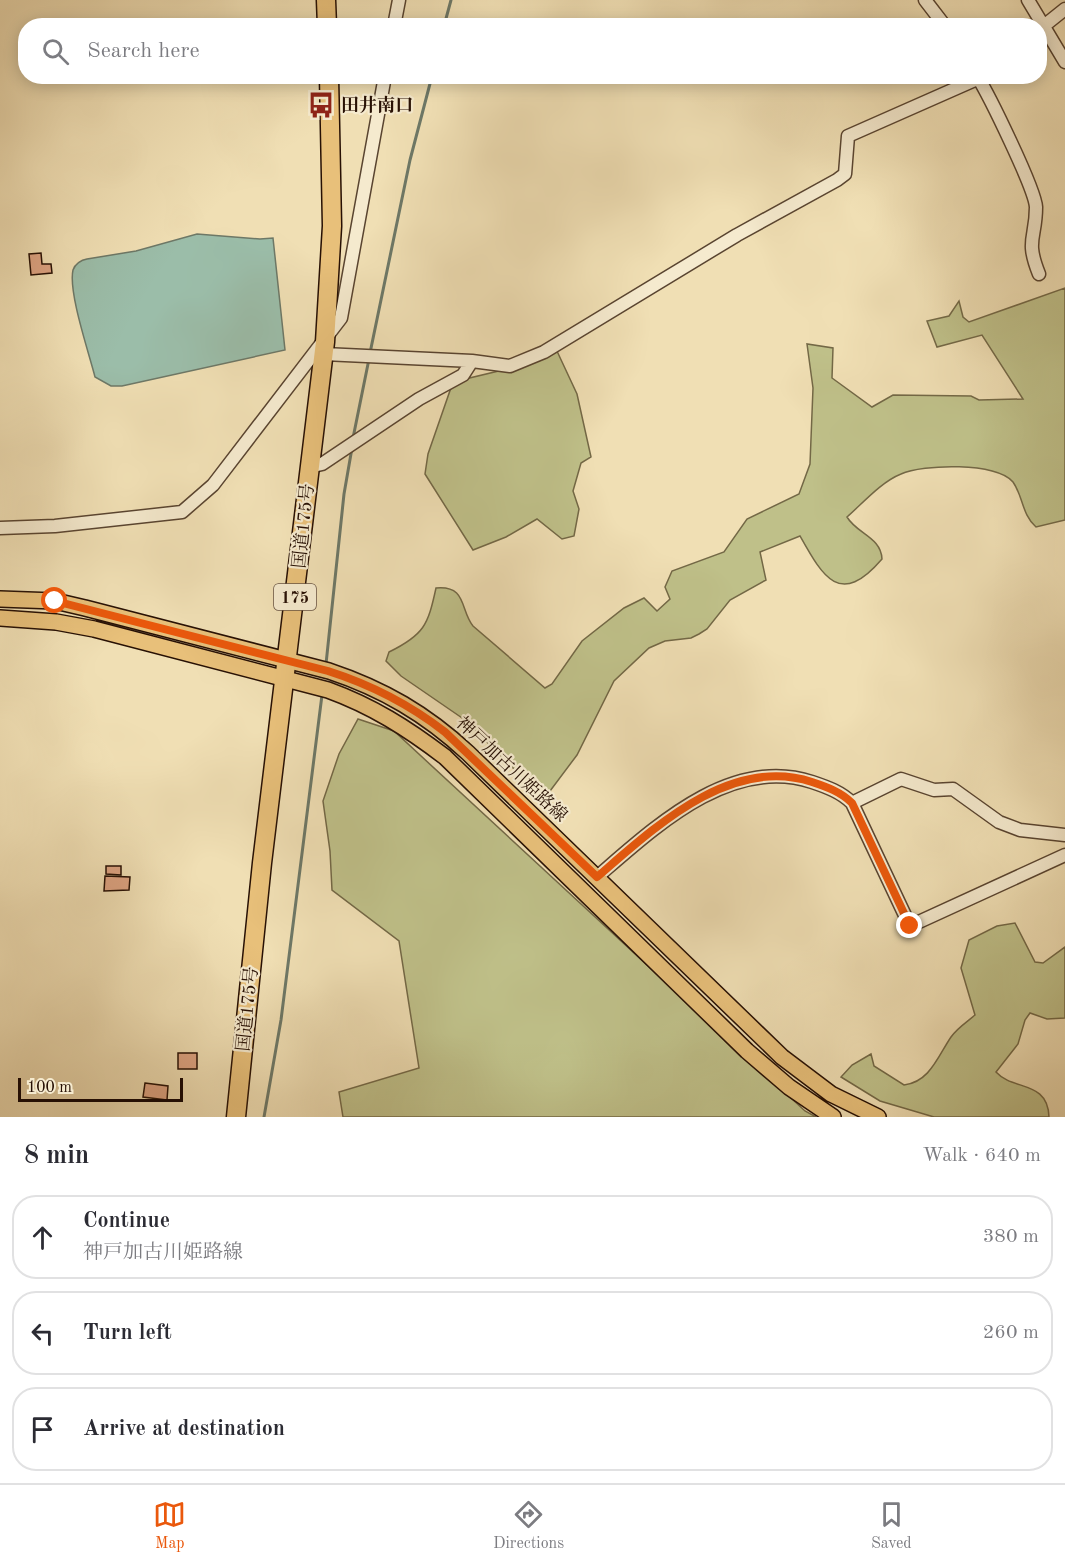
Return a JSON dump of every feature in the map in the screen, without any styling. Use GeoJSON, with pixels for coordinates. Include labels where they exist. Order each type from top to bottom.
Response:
{"type":"FeatureCollection","features":[{"type":"Feature","properties":{"kind":"highway"},"geometry":{"type":"LineString","coordinates":[[326,0],[327,18]]}},
{"type":"Feature","properties":{"kind":"highway","name":"国道175号"},"geometry":{"type":"LineString","coordinates":[[236,1117],[262,863],[286,680],[324,348],[332,226],[329,84]]}},
{"type":"Feature","properties":{"kind":"main road","name":"神戸加古川姫路線"},"geometry":{"type":"LineString","coordinates":[[0,599],[55,601],[288,662],[367,684],[422,714],[468,753],[782,1057],[831,1094],[878,1117]]}},
{"type":"Feature","properties":{"kind":"main road","name":"神戸加古川姫路線"},"geometry":{"type":"LineString","coordinates":[[0,618],[56,621],[94,629],[286,680],[363,703],[392,718],[445,756],[747,1050],[789,1087],[833,1117]]}},
{"type":"Feature","properties":{"kind":"street"},"geometry":{"type":"LineString","coordinates":[[396,18],[399,0]]}},
{"type":"Feature","properties":{"kind":"street"},"geometry":{"type":"LineString","coordinates":[[925,0],[939,18]]}},
{"type":"Feature","properties":{"kind":"street"},"geometry":{"type":"LineString","coordinates":[[1028,0],[1036,18]]}},
{"type":"Feature","properties":{"kind":"street"},"geometry":{"type":"LineString","coordinates":[[1047,23],[1065,9]]}},
{"type":"Feature","properties":{"kind":"street"},"geometry":{"type":"LineString","coordinates":[[1047,36],[1065,62]]}},
{"type":"Feature","properties":{"kind":"street"},"geometry":{"type":"LineString","coordinates":[[0,528],[55,526],[182,512],[213,485],[309,356],[324,348],[341,318],[384,84]]}},
{"type":"Feature","properties":{"kind":"street"},"geometry":{"type":"LineString","coordinates":[[324,348],[510,366],[543,352],[737,235],[837,180],[845,174],[848,136],[967,84]]}},
{"type":"Feature","properties":{"kind":"street"},"geometry":{"type":"LineString","coordinates":[[984,84],[1036,205],[1030,242],[1031,254],[1039,274]]}},
{"type":"Feature","properties":{"kind":"street"},"geometry":{"type":"LineString","coordinates":[[309,467],[322,464],[419,399],[463,375],[472,361]]}},
{"type":"Feature","properties":{"kind":"street"},"geometry":{"type":"LineString","coordinates":[[597,877],[664,819],[713,794],[757,776],[798,777],[845,795],[852,803],[910,926],[1065,855]]}},
{"type":"Feature","properties":{"kind":"street"},"geometry":{"type":"LineString","coordinates":[[852,803],[901,779],[933,790],[953,789],[999,822],[1020,830],[1065,835]]}},
{"type":"Feature","properties":{"kind":"green space"},"geometry":{"type":"Polygon","coordinates":[[[1065,288],[1065,520],[1036,527],[1028,517],[1013,482],[992,471],[942,467],[925,468],[901,474],[879,487],[847,517],[878,546],[881,552],[882,559],[867,574],[855,582],[844,584],[834,581],[817,564],[800,536],[760,552],[766,580],[730,600],[707,629],[691,638],[665,641],[649,648],[614,681],[577,755],[544,799],[465,720],[401,676],[386,661],[389,652],[410,640],[423,628],[436,588],[446,588],[458,594],[473,626],[545,688],[552,684],[582,641],[624,608],[644,598],[657,611],[670,599],[665,587],[672,571],[724,552],[747,519],[799,494],[810,464],[813,388],[807,344],[833,348],[832,378],[872,407],[893,395],[971,396],[979,400],[1023,399],[982,335],[937,347],[927,321],[949,316],[959,301],[963,317],[969,322],[1065,288]]]}},
{"type":"Feature","properties":{"kind":"green space"},"geometry":{"type":"Polygon","coordinates":[[[556,349],[577,394],[591,457],[581,463],[573,491],[579,509],[574,536],[562,539],[537,519],[506,537],[473,550],[425,474],[428,454],[453,382],[507,369],[556,349]]]}},
{"type":"Feature","properties":{"kind":"green space"},"geometry":{"type":"Polygon","coordinates":[[[358,719],[394,731],[805,1111],[816,1117],[343,1117],[339,1092],[419,1068],[399,941],[332,890],[330,851],[323,801],[339,754],[358,719]]]}},
{"type":"Feature","properties":{"kind":"green space"},"geometry":{"type":"Polygon","coordinates":[[[1015,923],[1035,962],[1043,963],[1065,947],[1065,1018],[1047,1019],[1030,1013],[1025,1020],[1018,1044],[996,1072],[1003,1078],[1043,1097],[1049,1117],[934,1117],[880,1101],[841,1077],[852,1065],[871,1054],[874,1066],[904,1085],[913,1083],[927,1074],[953,1034],[975,1015],[961,968],[969,940],[997,926],[1015,923]]]}},
{"type":"Feature","properties":{"kind":"shaded area"},"geometry":{"type":"Polygon","coordinates":[[[197,234],[273,238],[285,350],[122,386],[111,386],[95,377],[73,293],[72,280],[75,266],[85,260],[136,251],[197,234]]]}},
{"type":"Feature","properties":{"kind":"building"},"geometry":{"type":"Polygon","coordinates":[[[41,253],[42,264],[51,264],[52,273],[31,275],[29,254],[41,253]]]}},
{"type":"Feature","properties":{"kind":"building"},"geometry":{"type":"Polygon","coordinates":[[[106,866],[121,866],[121,875],[106,874],[106,866]]]}},
{"type":"Feature","properties":{"kind":"building"},"geometry":{"type":"Polygon","coordinates":[[[105,876],[130,877],[129,890],[104,891],[105,876]]]}},
{"type":"Feature","properties":{"kind":"building"},"geometry":{"type":"Polygon","coordinates":[[[178,1053],[197,1053],[197,1069],[178,1069],[178,1053]]]}},
{"type":"Feature","properties":{"kind":"building"},"geometry":{"type":"Polygon","coordinates":[[[145,1083],[168,1086],[167,1100],[143,1097],[145,1083]]]}},
{"type":"Feature","properties":{"kind":"waterway"},"geometry":{"type":"LineString","coordinates":[[446,18],[451,0]]}},
{"type":"Feature","properties":{"kind":"waterway"},"geometry":{"type":"LineString","coordinates":[[370,353],[410,160],[430,84]]}},
{"type":"Feature","properties":{"kind":"waterway"},"geometry":{"type":"LineString","coordinates":[[353,438],[369,359]]}},
{"type":"Feature","properties":{"kind":"waterway"},"geometry":{"type":"LineString","coordinates":[[326,664],[344,494],[352,448]]}},
{"type":"Feature","properties":{"kind":"waterway"},"geometry":{"type":"LineString","coordinates":[[264,1117],[281,1020],[322,695]]}},
{"type":"Feature","properties":{"kind":"place","name":"田井南口"},"geometry":{"type":"Point","coordinates":[321,105]}},
{"type":"Feature","properties":{"kind":"route"},"geometry":{"type":"LineString","coordinates":[[55,601],[328,671],[367,684],[397,699],[422,714],[445,732],[597,877],[664,819],[731,785],[757,776],[798,777],[827,787],[845,795],[852,803],[910,926]]}}]}
